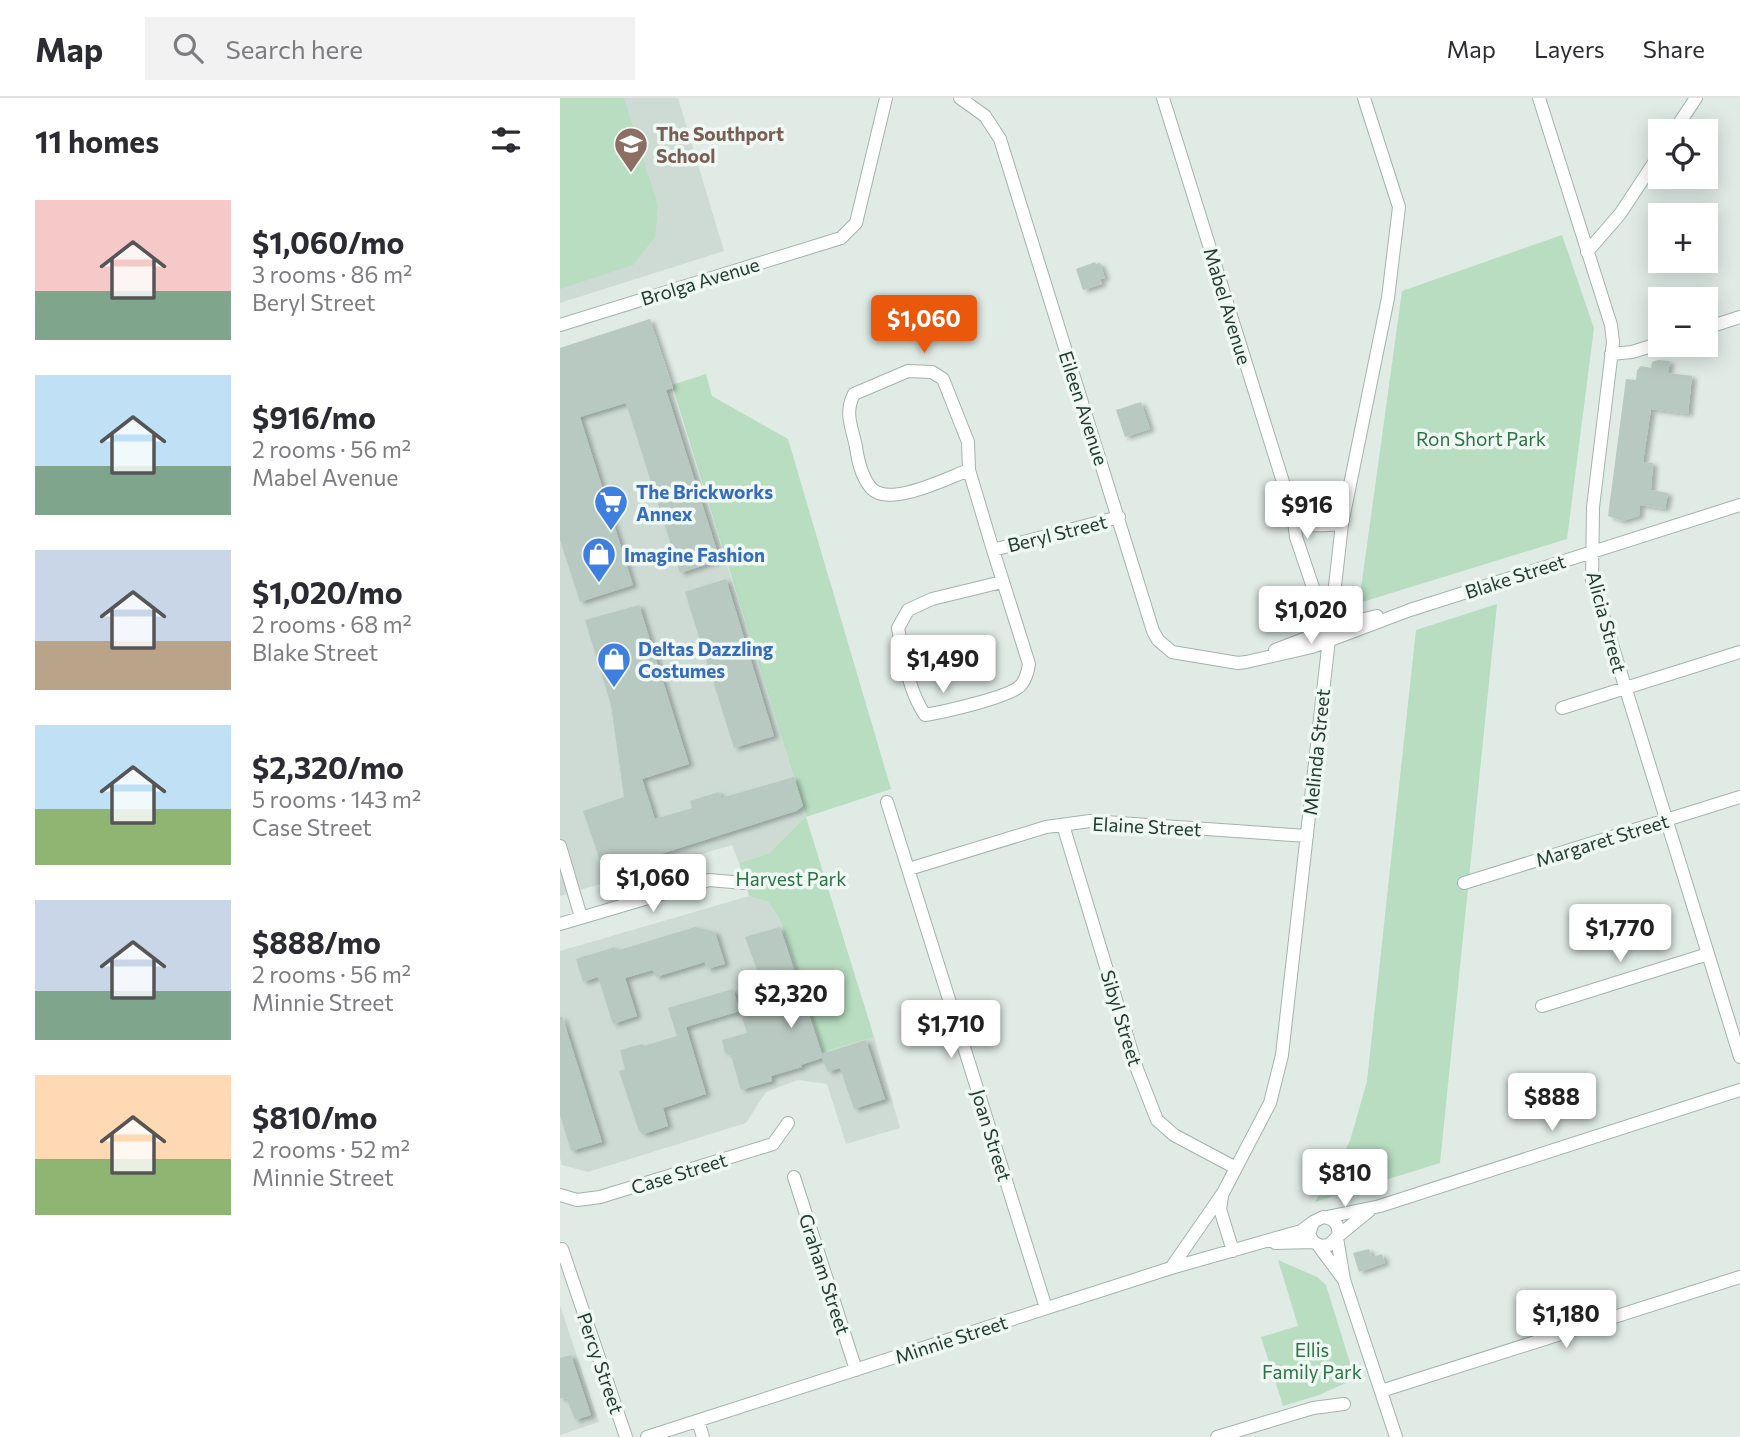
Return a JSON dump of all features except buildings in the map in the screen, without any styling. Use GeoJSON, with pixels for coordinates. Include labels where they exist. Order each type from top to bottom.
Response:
{"type":"FeatureCollection","features":[{"type":"Feature","properties":{"kind":"street","name":"Brolga Avenue"},"geometry":{"type":"LineString","coordinates":[[560,325],[841,238],[856,223],[886,98]]}},
{"type":"Feature","properties":{"kind":"street","name":"Eileen Avenue"},"geometry":{"type":"LineString","coordinates":[[960,98],[985,116],[1000,139],[1158,640],[1172,652],[1183,655],[1238,663],[1249,662]]}},
{"type":"Feature","properties":{"kind":"street","name":"Mabel Avenue"},"geometry":{"type":"LineString","coordinates":[[1163,98],[1328,634]]}},
{"type":"Feature","properties":{"kind":"street","name":"Melinda Street"},"geometry":{"type":"LineString","coordinates":[[1171,1268],[1223,1193],[1270,1103],[1282,1055],[1342,524],[1388,298],[1399,207],[1364,98]]}},
{"type":"Feature","properties":{"kind":"street","name":"Alicia Street"},"geometry":{"type":"LineString","coordinates":[[1539,98],[1611,325],[1611,354],[1593,508],[1592,580],[1740,1057]]}},
{"type":"Feature","properties":{"kind":"street"},"geometry":{"type":"LineString","coordinates":[[1682,119],[1696,98]]}},
{"type":"Feature","properties":{"kind":"street"},"geometry":{"type":"LineString","coordinates":[[1587,252],[1620,214],[1648,172]]}},
{"type":"Feature","properties":{"kind":"street"},"geometry":{"type":"LineString","coordinates":[[1718,324],[1740,317]]}},
{"type":"Feature","properties":{"kind":"street"},"geometry":{"type":"LineString","coordinates":[[1611,354],[1648,347]]}},
{"type":"Feature","properties":{"kind":"street","name":"Beryl Street"},"geometry":{"type":"LineString","coordinates":[[969,471],[900,495],[884,496],[872,489],[860,467],[847,407],[854,394],[908,371],[932,372],[943,379],[968,442],[969,471],[993,550],[1119,517]]}},
{"type":"Feature","properties":{"kind":"street","name":"Blake Street"},"geometry":{"type":"LineString","coordinates":[[1249,662],[1303,650],[1352,622],[1410,610],[1740,505]]}},
{"type":"Feature","properties":{"kind":"street"},"geometry":{"type":"LineString","coordinates":[[1293,514],[1296,520],[1305,524],[1342,524]]}},
{"type":"Feature","properties":{"kind":"street"},"geometry":{"type":"LineString","coordinates":[[993,550],[1029,664],[1027,676],[1020,687],[956,710],[925,715],[908,675],[898,628],[908,610],[932,599],[1002,582]]}},
{"type":"Feature","properties":{"kind":"street"},"geometry":{"type":"LineString","coordinates":[[1562,708],[1740,652]]}},
{"type":"Feature","properties":{"kind":"street","name":"Margaret Street"},"geometry":{"type":"LineString","coordinates":[[1464,883],[1740,797]]}},
{"type":"Feature","properties":{"kind":"street","name":"Joan Street"},"geometry":{"type":"LineString","coordinates":[[887,802],[1046,1308]]}},
{"type":"Feature","properties":{"kind":"street","name":"Elaine Street"},"geometry":{"type":"LineString","coordinates":[[908,869],[1046,827],[1090,821],[1307,836]]}},
{"type":"Feature","properties":{"kind":"street","name":"Sibyl Street"},"geometry":{"type":"LineString","coordinates":[[1063,825],[1138,1069],[1157,1120],[1174,1135],[1236,1168]]}},
{"type":"Feature","properties":{"kind":"street"},"geometry":{"type":"LineString","coordinates":[[560,846],[581,917]]}},
{"type":"Feature","properties":{"kind":"street"},"geometry":{"type":"LineString","coordinates":[[560,924],[709,880],[744,883]]}},
{"type":"Feature","properties":{"kind":"street"},"geometry":{"type":"LineString","coordinates":[[1542,1006],[1708,954]]}},
{"type":"Feature","properties":{"kind":"street"},"geometry":{"type":"LineString","coordinates":[[1344,1280],[1309,1234],[1313,1222],[1319,1217],[1373,1208],[1740,1090]]}},
{"type":"Feature","properties":{"kind":"street","name":"Case Street"},"geometry":{"type":"LineString","coordinates":[[560,1195],[577,1200],[600,1197],[773,1144],[788,1123]]}},
{"type":"Feature","properties":{"kind":"street","name":"Graham Street"},"geometry":{"type":"LineString","coordinates":[[794,1177],[856,1370]]}},
{"type":"Feature","properties":{"kind":"street"},"geometry":{"type":"LineString","coordinates":[[1223,1193],[1220,1209],[1233,1251]]}},
{"type":"Feature","properties":{"kind":"street"},"geometry":{"type":"LineString","coordinates":[[1316,1244],[1329,1245],[1373,1208]]}},
{"type":"Feature","properties":{"kind":"street"},"geometry":{"type":"LineString","coordinates":[[1327,1217],[1337,1224],[1344,1280],[1396,1437]]}},
{"type":"Feature","properties":{"kind":"street","name":"Minnie Street"},"geometry":{"type":"LineString","coordinates":[[647,1437],[1171,1268],[1301,1231],[1313,1222]]}},
{"type":"Feature","properties":{"kind":"street","name":"Minnie Street"},"geometry":{"type":"LineString","coordinates":[[1257,1244],[1316,1244]]}},
{"type":"Feature","properties":{"kind":"street","name":"Percy Street"},"geometry":{"type":"LineString","coordinates":[[562,1249],[626,1437]]}},
{"type":"Feature","properties":{"kind":"street"},"geometry":{"type":"LineString","coordinates":[[1381,1391],[1740,1277]]}},
{"type":"Feature","properties":{"kind":"street"},"geometry":{"type":"LineString","coordinates":[[1217,1437],[1313,1408],[1344,1404]]}},
{"type":"Feature","properties":{"kind":"street"},"geometry":{"type":"LineString","coordinates":[[698,1421],[703,1437]]}},
{"type":"Feature","properties":{"kind":"shaded area","name":"The Southport School"},"geometry":{"type":"Polygon","coordinates":[[[560,98],[678,98],[724,251],[560,303],[560,98]]]}},
{"type":"Feature","properties":{"kind":"shaded area"},"geometry":{"type":"Polygon","coordinates":[[[650,319],[806,816],[769,853],[739,863],[732,845],[560,896],[560,348],[650,319]]]}},
{"type":"Feature","properties":{"kind":"shaded area"},"geometry":{"type":"Polygon","coordinates":[[[749,896],[768,902],[779,918],[823,1052],[874,1037],[900,1128],[846,1144],[827,1084],[798,1080],[766,1092],[746,1123],[588,1172],[562,1165],[560,951],[749,896]]]}},
{"type":"Feature","properties":{"kind":"shaded area"},"geometry":{"type":"Polygon","coordinates":[[[560,1305],[599,1422],[560,1435],[560,1305]]]}},
{"type":"Feature","properties":{"kind":"green space"},"geometry":{"type":"Polygon","coordinates":[[[560,98],[624,98],[658,206],[655,237],[633,265],[560,289],[560,98]]]}},
{"type":"Feature","properties":{"kind":"green space","name":"Ron Short Park"},"geometry":{"type":"Polygon","coordinates":[[[1562,235],[1594,328],[1567,539],[1359,603],[1402,291],[1562,235]]]}},
{"type":"Feature","properties":{"kind":"green space","name":"Harvest Park"},"geometry":{"type":"Polygon","coordinates":[[[706,374],[712,396],[788,439],[891,789],[806,817],[874,1037],[823,1052],[779,918],[768,902],[749,896],[739,863],[769,853],[806,816],[672,385],[706,374]]]}},
{"type":"Feature","properties":{"kind":"green space"},"geometry":{"type":"Polygon","coordinates":[[[1497,604],[1440,1163],[1315,1202],[1350,1141],[1367,1081],[1416,630],[1497,604]]]}},
{"type":"Feature","properties":{"kind":"green space","name":"Ellis Family Park"},"geometry":{"type":"Polygon","coordinates":[[[1278,1260],[1317,1277],[1326,1285],[1355,1379],[1319,1395],[1283,1406],[1261,1337],[1298,1326],[1278,1260]]]}},
{"type":"Feature","properties":{"kind":"place","name":"The Southport School"},"geometry":{"type":"Point","coordinates":[631,174]}},
{"type":"Feature","properties":{"kind":"place","name":"The Brickworks Annex"},"geometry":{"type":"Point","coordinates":[611,532]}},
{"type":"Feature","properties":{"kind":"place","name":"Imagine Fashion"},"geometry":{"type":"Point","coordinates":[599,584]}},
{"type":"Feature","properties":{"kind":"place","name":"Deltas Dazzling Costumes"},"geometry":{"type":"Point","coordinates":[614,689]}}]}
